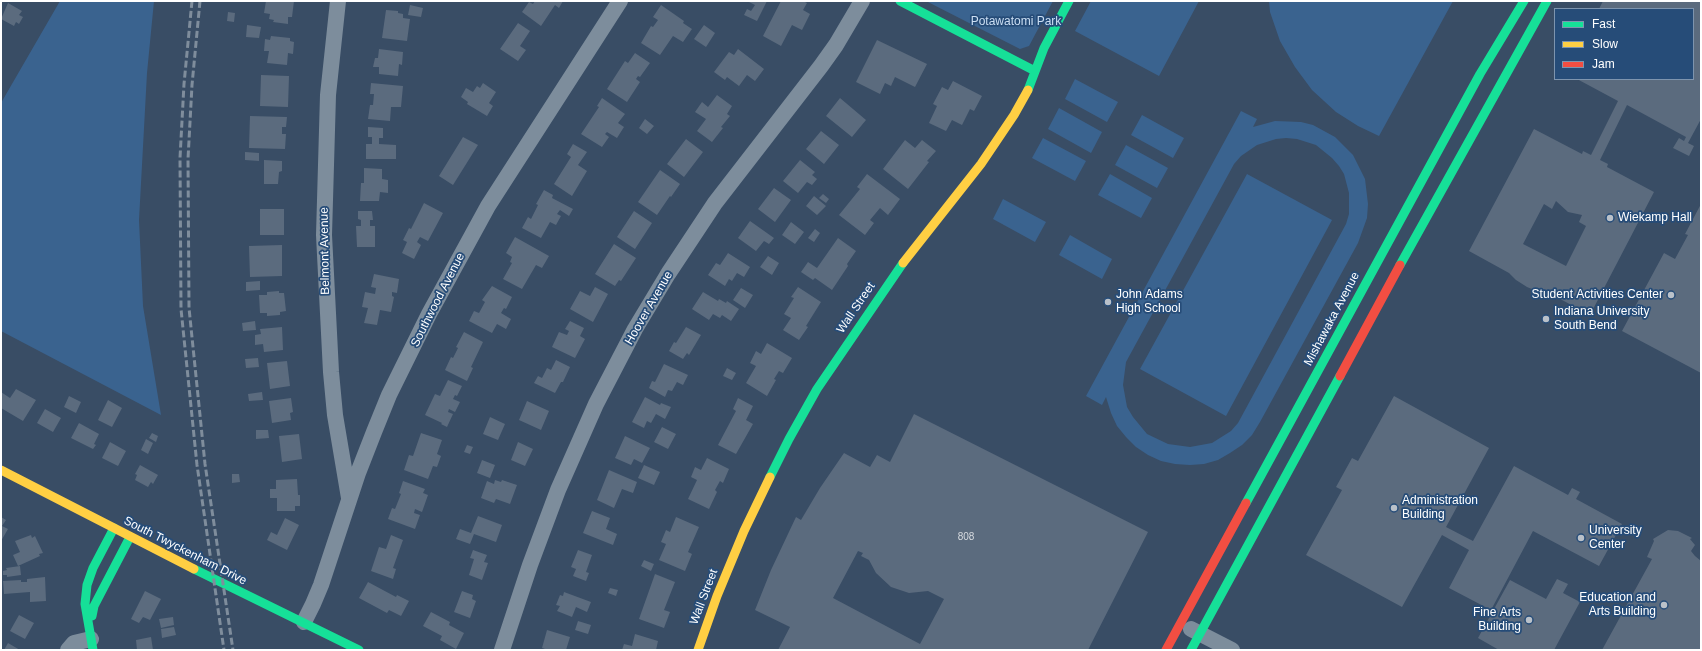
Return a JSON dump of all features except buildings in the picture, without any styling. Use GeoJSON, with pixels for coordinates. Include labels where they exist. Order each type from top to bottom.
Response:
{"type":"FeatureCollection","features":[{"type":"Feature","properties":{"kind":"street","name":"Belmont Avenue"},"geometry":{"type":"LineString","coordinates":[[338,1],[328,95],[324,235],[328,329],[334,408],[349,500]]}},
{"type":"Feature","properties":{"kind":"street","name":"Southwood Avenue"},"geometry":{"type":"LineString","coordinates":[[304,622],[321,585],[349,500],[371,439],[389,396],[449,276],[488,206],[620,1]]}},
{"type":"Feature","properties":{"kind":"street","name":"Hoover Avenue"},"geometry":{"type":"LineString","coordinates":[[502,650],[530,565],[558,490],[596,404],[636,329],[668,274],[715,203],[828,55],[862,1]]}},
{"type":"Feature","properties":{"kind":"street"},"geometry":{"type":"LineString","coordinates":[[900,1],[1035,71]]}},
{"type":"Feature","properties":{"kind":"street","name":"Wall Street"},"geometry":{"type":"LineString","coordinates":[[698,650],[716,596],[744,531],[817,389],[896,271],[985,158],[1014,115],[1030,87],[1044,48],[1070,1]]}},
{"type":"Feature","properties":{"kind":"street","name":"Mishawaka Avenue"},"geometry":{"type":"LineString","coordinates":[[1166,650],[1480,74],[1524,1]]}},
{"type":"Feature","properties":{"kind":"street"},"geometry":{"type":"LineString","coordinates":[[1191,650],[1405,255],[1547,1]]}},
{"type":"Feature","properties":{"kind":"street","name":"South Twyckenham Drive"},"geometry":{"type":"LineString","coordinates":[[1,470],[261,603],[304,622],[359,650]]}},
{"type":"Feature","properties":{"kind":"street"},"geometry":{"type":"LineString","coordinates":[[91,639],[85,604],[87,585],[93,568],[114,528]]}},
{"type":"Feature","properties":{"kind":"street"},"geometry":{"type":"LineString","coordinates":[[91,639],[94,606],[130,536]]}},
{"type":"Feature","properties":{"kind":"street"},"geometry":{"type":"LineString","coordinates":[[1181,623],[1232,650]]}},
{"type":"Feature","properties":{"kind":"street"},"geometry":{"type":"LineString","coordinates":[[68,650],[74,644],[91,639]]}},
{"type":"Feature","properties":{"kind":"green space"},"geometry":{"type":"Polygon","coordinates":[[[60,1],[154,1],[147,73],[139,220],[143,306],[161,415],[1,331],[1,103],[60,1]]]}},
{"type":"Feature","properties":{"kind":"green space","name":"Potawatomi Park"},"geometry":{"type":"Polygon","coordinates":[[[926,1],[1053,1],[1029,46],[1020,49],[926,1]]]}},
{"type":"Feature","properties":{"kind":"green space"},"geometry":{"type":"Polygon","coordinates":[[[1091,1],[1199,1],[1159,76],[1075,31],[1091,1]]]}},
{"type":"Feature","properties":{"kind":"green space"},"geometry":{"type":"Polygon","coordinates":[[[1269,1],[1453,1],[1379,136],[1358,126],[1336,112],[1312,90],[1295,67],[1280,41],[1270,12],[1269,1]]]}},
{"type":"Feature","properties":{"kind":"green space"},"geometry":{"type":"Polygon","coordinates":[[[1075,79],[1118,102],[1107,122],[1065,99],[1075,79]]]}},
{"type":"Feature","properties":{"kind":"green space"},"geometry":{"type":"Polygon","coordinates":[[[1059,108],[1102,132],[1091,153],[1048,129],[1059,108]]]}},
{"type":"Feature","properties":{"kind":"green space"},"geometry":{"type":"Polygon","coordinates":[[[1241,111],[1257,119],[1253,127],[1275,121],[1301,122],[1313,125],[1335,137],[1353,155],[1365,179],[1368,204],[1367,218],[1358,243],[1260,422],[1252,435],[1242,445],[1218,460],[1204,464],[1175,464],[1161,461],[1136,447],[1126,437],[1117,426],[1106,397],[1102,405],[1086,396],[1241,111]],[[1276,139],[1257,145],[1241,156],[1234,164],[1126,362],[1123,385],[1127,407],[1147,434],[1168,444],[1190,447],[1212,443],[1231,431],[1238,423],[1346,224],[1349,214],[1349,193],[1344,174],[1332,158],[1316,145],[1297,139],[1276,139]]]}},
{"type":"Feature","properties":{"kind":"green space"},"geometry":{"type":"Polygon","coordinates":[[[1142,115],[1184,138],[1173,158],[1131,135],[1142,115]]]}},
{"type":"Feature","properties":{"kind":"green space"},"geometry":{"type":"Polygon","coordinates":[[[1043,138],[1086,161],[1075,181],[1032,158],[1043,138]]]}},
{"type":"Feature","properties":{"kind":"green space"},"geometry":{"type":"Polygon","coordinates":[[[1126,145],[1168,168],[1157,188],[1115,165],[1126,145]]]}},
{"type":"Feature","properties":{"kind":"green space"},"geometry":{"type":"Polygon","coordinates":[[[1110,174],[1152,198],[1141,218],[1098,195],[1110,174]]]}},
{"type":"Feature","properties":{"kind":"green space"},"geometry":{"type":"Polygon","coordinates":[[[1247,174],[1332,220],[1226,416],[1140,369],[1247,174]]]}},
{"type":"Feature","properties":{"kind":"green space"},"geometry":{"type":"Polygon","coordinates":[[[1003,199],[1046,222],[1035,242],[993,219],[1003,199]]]}},
{"type":"Feature","properties":{"kind":"green space"},"geometry":{"type":"Polygon","coordinates":[[[1070,235],[1112,259],[1102,279],[1059,255],[1070,235]]]}},
{"type":"Feature","properties":{"kind":"railway"},"geometry":{"type":"LineString","coordinates":[[192,1],[184,84],[180,158],[181,309],[197,465],[224,650]]}},
{"type":"Feature","properties":{"kind":"railway"},"geometry":{"type":"LineString","coordinates":[[200,1],[192,85],[188,159],[189,308],[205,464],[233,650]]}},
{"type":"Feature","properties":{"kind":"traffic: fast"},"geometry":{"type":"LineString","coordinates":[[900,1],[1035,71]]}},
{"type":"Feature","properties":{"kind":"traffic: fast"},"geometry":{"type":"LineString","coordinates":[[1028,90],[1044,48],[1069,1]]}},
{"type":"Feature","properties":{"kind":"traffic: fast"},"geometry":{"type":"LineString","coordinates":[[1246,503],[1480,74],[1524,1]]}},
{"type":"Feature","properties":{"kind":"traffic: fast"},"geometry":{"type":"LineString","coordinates":[[1400,265],[1547,1]]}},
{"type":"Feature","properties":{"kind":"traffic: fast"},"geometry":{"type":"LineString","coordinates":[[770,477],[817,389],[903,263]]}},
{"type":"Feature","properties":{"kind":"traffic: fast"},"geometry":{"type":"LineString","coordinates":[[1191,650],[1340,376]]}},
{"type":"Feature","properties":{"kind":"traffic: fast"},"geometry":{"type":"LineString","coordinates":[[93,650],[85,604],[87,585],[93,568],[114,528]]}},
{"type":"Feature","properties":{"kind":"traffic: fast"},"geometry":{"type":"LineString","coordinates":[[92,616],[94,606],[130,537]]}},
{"type":"Feature","properties":{"kind":"traffic: fast"},"geometry":{"type":"LineString","coordinates":[[194,569],[359,650]]}},
{"type":"Feature","properties":{"kind":"traffic: slow"},"geometry":{"type":"LineString","coordinates":[[903,263],[981,164],[1014,115],[1028,90]]}},
{"type":"Feature","properties":{"kind":"traffic: slow"},"geometry":{"type":"LineString","coordinates":[[1,470],[194,569]]}},
{"type":"Feature","properties":{"kind":"traffic: slow"},"geometry":{"type":"LineString","coordinates":[[698,650],[717,596],[744,531],[770,477]]}},
{"type":"Feature","properties":{"kind":"traffic: jam"},"geometry":{"type":"LineString","coordinates":[[1340,376],[1400,265]]}},
{"type":"Feature","properties":{"kind":"traffic: jam"},"geometry":{"type":"LineString","coordinates":[[1166,650],[1246,503]]}},
{"type":"Feature","properties":{"kind":"place","name":"Wiekamp Hall"},"geometry":{"type":"Point","coordinates":[1610,218]}},
{"type":"Feature","properties":{"kind":"place","name":"Student Activities Center"},"geometry":{"type":"Point","coordinates":[1671,295]}},
{"type":"Feature","properties":{"kind":"place","name":"John Adams High School"},"geometry":{"type":"Point","coordinates":[1108,302]}},
{"type":"Feature","properties":{"kind":"place","name":"Indiana University South Bend"},"geometry":{"type":"Point","coordinates":[1546,319]}},
{"type":"Feature","properties":{"kind":"place","name":"Administration Building"},"geometry":{"type":"Point","coordinates":[1394,508]}},
{"type":"Feature","properties":{"kind":"place","name":"University Center"},"geometry":{"type":"Point","coordinates":[1581,538]}},
{"type":"Feature","properties":{"kind":"place","name":"Education and Arts Building"},"geometry":{"type":"Point","coordinates":[1664,605]}},
{"type":"Feature","properties":{"kind":"place","name":"Fine Arts Building"},"geometry":{"type":"Point","coordinates":[1529,620]}}]}
